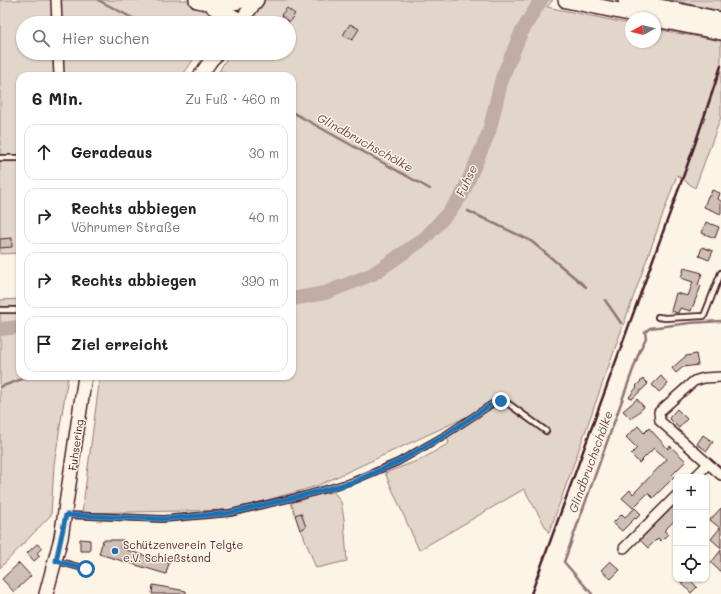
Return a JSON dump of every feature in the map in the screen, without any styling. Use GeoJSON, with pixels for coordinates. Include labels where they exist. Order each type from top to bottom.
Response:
{"type":"FeatureCollection","features":[{"type":"Feature","properties":{"kind":"highway"},"geometry":{"type":"LineString","coordinates":[[211,3],[234,3],[242,0]]}},
{"type":"Feature","properties":{"kind":"highway"},"geometry":{"type":"LineString","coordinates":[[566,0],[625,12]]}},
{"type":"Feature","properties":{"kind":"highway"},"geometry":{"type":"LineString","coordinates":[[626,0],[715,25]]}},
{"type":"Feature","properties":{"kind":"highway"},"geometry":{"type":"LineString","coordinates":[[211,3],[234,8],[238,12],[239,16]]}},
{"type":"Feature","properties":{"kind":"highway"},"geometry":{"type":"LineString","coordinates":[[211,3],[218,16]]}},
{"type":"Feature","properties":{"kind":"highway"},"geometry":{"type":"LineString","coordinates":[[661,19],[715,25]]}},
{"type":"Feature","properties":{"kind":"main road"},"geometry":{"type":"LineString","coordinates":[[245,16],[257,0]]}},
{"type":"Feature","properties":{"kind":"main road"},"geometry":{"type":"LineString","coordinates":[[203,72],[211,60]]}},
{"type":"Feature","properties":{"kind":"main road","name":"Fuhsering"},"geometry":{"type":"LineString","coordinates":[[46,594],[56,561],[66,515],[85,380]]}},
{"type":"Feature","properties":{"kind":"street"},"geometry":{"type":"LineString","coordinates":[[56,0],[57,16]]}},
{"type":"Feature","properties":{"kind":"street"},"geometry":{"type":"LineString","coordinates":[[58,60],[59,72]]}},
{"type":"Feature","properties":{"kind":"street"},"geometry":{"type":"LineString","coordinates":[[721,377],[694,380],[660,412],[660,421],[721,475]]}},
{"type":"Feature","properties":{"kind":"street"},"geometry":{"type":"LineString","coordinates":[[698,474],[708,464]]}},
{"type":"Feature","properties":{"kind":"street"},"geometry":{"type":"LineString","coordinates":[[624,548],[673,499]]}},
{"type":"Feature","properties":{"kind":"lane"},"geometry":{"type":"LineString","coordinates":[[0,158],[16,158]]}},
{"type":"Feature","properties":{"kind":"lane"},"geometry":{"type":"LineString","coordinates":[[658,317],[704,316],[721,273]]}},
{"type":"Feature","properties":{"kind":"lane"},"geometry":{"type":"LineString","coordinates":[[0,310],[16,310]]}},
{"type":"Feature","properties":{"kind":"lane"},"geometry":{"type":"LineString","coordinates":[[66,515],[170,518],[230,513],[305,495],[353,482],[398,462],[445,435],[492,404],[501,401],[506,402],[546,431]]}},
{"type":"Feature","properties":{"kind":"lane"},"geometry":{"type":"LineString","coordinates":[[56,561],[86,569]]}},
{"type":"Feature","properties":{"kind":"shaded area"},"geometry":{"type":"Polygon","coordinates":[[[0,0],[238,0],[226,16],[16,16],[16,60],[193,60],[185,72],[16,72],[16,253],[0,254],[0,0]]]}},
{"type":"Feature","properties":{"kind":"shaded area"},"geometry":{"type":"Polygon","coordinates":[[[264,0],[553,0],[547,7],[625,23],[625,48],[661,48],[661,30],[721,41],[721,117],[695,188],[677,175],[549,533],[524,489],[419,550],[385,473],[422,459],[449,443],[447,437],[490,406],[317,486],[232,510],[82,513],[99,380],[296,380],[296,72],[218,72],[226,60],[296,60],[296,16],[252,16],[264,0]]]}},
{"type":"Feature","properties":{"kind":"shaded area"},"geometry":{"type":"Polygon","coordinates":[[[671,0],[721,0],[721,11],[671,0]]]}},
{"type":"Feature","properties":{"kind":"shaded area"},"geometry":{"type":"Polygon","coordinates":[[[16,299],[16,380],[67,380],[54,465],[51,515],[0,568],[0,300],[16,299]]]}},
{"type":"Feature","properties":{"kind":"shaded area"},"geometry":{"type":"Polygon","coordinates":[[[334,492],[341,502],[344,519],[347,561],[316,568],[291,503],[325,493],[334,492]]]}},
{"type":"Feature","properties":{"kind":"building"},"geometry":{"type":"Polygon","coordinates":[[[287,8],[295,14],[294,16],[281,15],[287,8]]]}},
{"type":"Feature","properties":{"kind":"building"},"geometry":{"type":"Polygon","coordinates":[[[350,24],[359,29],[352,40],[343,35],[350,24]]]}},
{"type":"Feature","properties":{"kind":"building"},"geometry":{"type":"Polygon","coordinates":[[[712,190],[720,193],[718,199],[721,201],[721,214],[704,207],[712,190]]]}},
{"type":"Feature","properties":{"kind":"building"},"geometry":{"type":"Polygon","coordinates":[[[706,222],[719,227],[715,238],[702,233],[706,222]]]}},
{"type":"Feature","properties":{"kind":"building"},"geometry":{"type":"Polygon","coordinates":[[[12,238],[12,247],[0,248],[0,239],[12,238]]]}},
{"type":"Feature","properties":{"kind":"building"},"geometry":{"type":"Polygon","coordinates":[[[702,247],[713,251],[709,260],[699,256],[702,247]]]}},
{"type":"Feature","properties":{"kind":"building"},"geometry":{"type":"Polygon","coordinates":[[[684,268],[702,273],[698,285],[701,286],[691,311],[680,308],[678,313],[671,311],[676,293],[688,296],[693,282],[681,278],[684,268]]]}},
{"type":"Feature","properties":{"kind":"building"},"geometry":{"type":"Polygon","coordinates":[[[696,354],[698,365],[683,367],[676,373],[672,368],[686,356],[696,354]]]}},
{"type":"Feature","properties":{"kind":"building"},"geometry":{"type":"Polygon","coordinates":[[[661,376],[668,384],[659,392],[652,385],[661,376]]]}},
{"type":"Feature","properties":{"kind":"building"},"geometry":{"type":"Polygon","coordinates":[[[643,379],[648,384],[632,399],[629,397],[637,387],[636,386],[643,379]]]}},
{"type":"Feature","properties":{"kind":"building"},"geometry":{"type":"Polygon","coordinates":[[[637,399],[644,407],[631,419],[623,411],[637,399]]]}},
{"type":"Feature","properties":{"kind":"building"},"geometry":{"type":"Polygon","coordinates":[[[677,409],[687,419],[679,428],[669,418],[677,409]]]}},
{"type":"Feature","properties":{"kind":"building"},"geometry":{"type":"Polygon","coordinates":[[[638,426],[644,433],[649,428],[668,449],[670,446],[686,461],[672,475],[673,478],[653,498],[648,493],[633,508],[622,498],[630,490],[633,494],[667,459],[654,448],[639,463],[631,454],[637,448],[626,437],[638,426]]]}},
{"type":"Feature","properties":{"kind":"building"},"geometry":{"type":"Polygon","coordinates":[[[703,435],[713,442],[707,451],[697,444],[703,435]]]}},
{"type":"Feature","properties":{"kind":"building"},"geometry":{"type":"Polygon","coordinates":[[[673,507],[673,522],[664,531],[668,534],[661,541],[658,538],[648,548],[640,540],[673,507]]]}},
{"type":"Feature","properties":{"kind":"building"},"geometry":{"type":"Polygon","coordinates":[[[635,508],[641,514],[622,531],[613,523],[622,514],[625,517],[635,508]]]}},
{"type":"Feature","properties":{"kind":"building"},"geometry":{"type":"Polygon","coordinates":[[[721,508],[721,548],[711,539],[720,528],[710,520],[721,508]]]}},
{"type":"Feature","properties":{"kind":"building"},"geometry":{"type":"Polygon","coordinates":[[[301,513],[306,527],[300,530],[295,515],[301,513]]]}},
{"type":"Feature","properties":{"kind":"building"},"geometry":{"type":"Polygon","coordinates":[[[80,539],[90,540],[90,551],[80,551],[80,539]]]}},
{"type":"Feature","properties":{"kind":"building","name":"Schützenverein Telgte e.V. Schießstand"},"geometry":{"type":"Polygon","coordinates":[[[103,540],[123,540],[120,548],[169,563],[166,574],[99,554],[103,540]]]}},
{"type":"Feature","properties":{"kind":"building"},"geometry":{"type":"Polygon","coordinates":[[[37,544],[42,548],[37,553],[40,556],[34,561],[27,553],[37,544]]]}},
{"type":"Feature","properties":{"kind":"building"},"geometry":{"type":"Polygon","coordinates":[[[721,550],[721,572],[711,563],[721,550]]]}},
{"type":"Feature","properties":{"kind":"building"},"geometry":{"type":"Polygon","coordinates":[[[610,561],[620,570],[611,579],[601,570],[610,561]]]}},
{"type":"Feature","properties":{"kind":"building"},"geometry":{"type":"Polygon","coordinates":[[[19,563],[31,576],[14,592],[2,579],[19,563]]]}},
{"type":"Feature","properties":{"kind":"building"},"geometry":{"type":"Polygon","coordinates":[[[681,582],[692,582],[697,587],[691,593],[681,582]]]}},
{"type":"Feature","properties":{"kind":"building"},"geometry":{"type":"Polygon","coordinates":[[[153,585],[186,591],[186,594],[152,594],[153,585]]]}},
{"type":"Feature","properties":{"kind":"waterway","name":"Glindbruchschölke"},"geometry":{"type":"LineString","coordinates":[[98,0],[129,16]]}},
{"type":"Feature","properties":{"kind":"waterway","name":"Fuhse"},"geometry":{"type":"LineString","coordinates":[[296,298],[325,293],[373,274],[425,238],[449,212],[462,195],[489,132],[502,78],[521,33],[541,0]]}},
{"type":"Feature","properties":{"kind":"waterway","name":"Glindbruchschölke"},"geometry":{"type":"LineString","coordinates":[[296,114],[430,189]]}},
{"type":"Feature","properties":{"kind":"waterway","name":"Glindbruchschölke"},"geometry":{"type":"LineString","coordinates":[[468,211],[531,241],[586,287]]}},
{"type":"Feature","properties":{"kind":"waterway","name":"Glindbruchschölke"},"geometry":{"type":"LineString","coordinates":[[605,300],[621,323]]}},
{"type":"Feature","properties":{"kind":"waterway"},"geometry":{"type":"LineString","coordinates":[[645,332],[650,328],[721,321]]}},
{"type":"Feature","properties":{"kind":"waterway","name":"Fuhse"},"geometry":{"type":"LineString","coordinates":[[0,329],[16,327]]}},
{"type":"Feature","properties":{"kind":"waterway","name":"Glindbruchschölke"},"geometry":{"type":"LineString","coordinates":[[592,594],[564,562],[640,350],[646,338],[645,332]]}},
{"type":"Feature","properties":{"kind":"waterway"},"geometry":{"type":"LineString","coordinates":[[0,387],[20,380]]}},
{"type":"Feature","properties":{"kind":"railway"},"geometry":{"type":"LineString","coordinates":[[531,594],[695,144],[721,66]]}},
{"type":"Feature","properties":{"kind":"place","name":"Schützenverein Telgte e.V. Schießstand"},"geometry":{"type":"Point","coordinates":[115,551]}},
{"type":"Feature","properties":{"kind":"route"},"geometry":{"type":"LineString","coordinates":[[86,569],[56,561],[66,515],[163,519],[230,513],[305,495],[353,482],[398,462],[445,435],[492,404],[501,401]]}}]}
